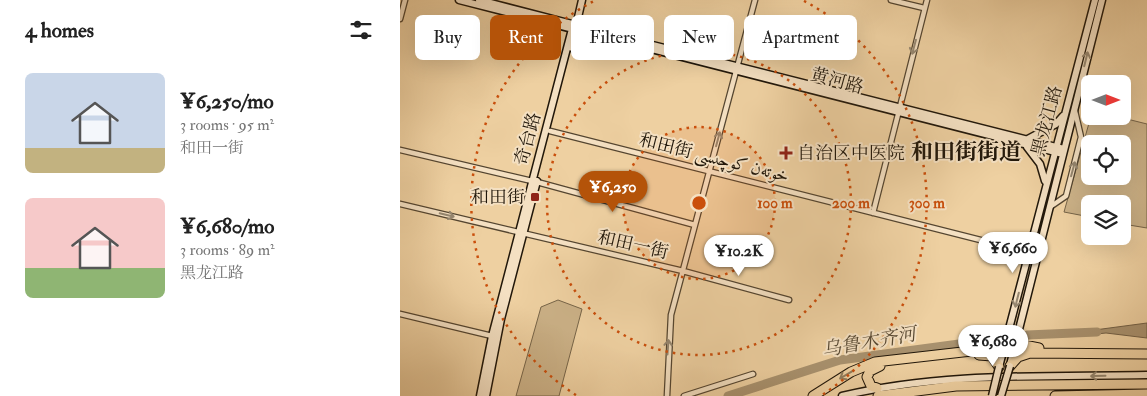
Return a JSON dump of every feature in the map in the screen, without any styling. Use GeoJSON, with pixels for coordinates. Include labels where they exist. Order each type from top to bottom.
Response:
{"type":"FeatureCollection","features":[{"type":"Feature","properties":{"kind":"highway"},"geometry":{"type":"LineString","coordinates":[[813,396],[851,372],[875,362],[988,349],[996,346],[1008,334]]}},
{"type":"Feature","properties":{"kind":"highway"},"geometry":{"type":"LineString","coordinates":[[1019,334],[1024,345],[1032,348],[1147,350]]}},
{"type":"Feature","properties":{"kind":"highway"},"geometry":{"type":"LineString","coordinates":[[1010,366],[1018,357],[1030,353],[1147,354]]}},
{"type":"Feature","properties":{"kind":"highway"},"geometry":{"type":"LineString","coordinates":[[999,367],[996,359],[988,354],[887,364],[872,368],[868,374],[869,383],[877,392],[956,386],[1147,384]]}},
{"type":"Feature","properties":{"kind":"highway"},"geometry":{"type":"LineString","coordinates":[[1055,396],[1147,394]]}},
{"type":"Feature","properties":{"kind":"main road","name":"黄河路"},"geometry":{"type":"LineString","coordinates":[[459,0],[571,27]]}},
{"type":"Feature","properties":{"kind":"main road","name":"黄河路"},"geometry":{"type":"LineString","coordinates":[[479,0],[571,27]]}},
{"type":"Feature","properties":{"kind":"main road","name":"奇台路"},"geometry":{"type":"LineString","coordinates":[[578,15],[582,0]]}},
{"type":"Feature","properties":{"kind":"main road","name":"黑龙江路"},"geometry":{"type":"LineString","coordinates":[[992,396],[1054,149],[1095,0]]}},
{"type":"Feature","properties":{"kind":"main road","name":"黑龙江路"},"geometry":{"type":"LineString","coordinates":[[1001,396],[1019,334],[1048,208],[1102,0]]}},
{"type":"Feature","properties":{"kind":"main road","name":"奇台路"},"geometry":{"type":"LineString","coordinates":[[493,347],[492,336],[571,43]]}},
{"type":"Feature","properties":{"kind":"main road","name":"奇台路"},"geometry":{"type":"LineString","coordinates":[[535,182],[550,131],[571,44]]}},
{"type":"Feature","properties":{"kind":"main road","name":"黄河路"},"geometry":{"type":"LineString","coordinates":[[654,47],[1063,151]]}},
{"type":"Feature","properties":{"kind":"main road"},"geometry":{"type":"LineString","coordinates":[[1046,185],[1040,164],[1026,142],[1056,124],[1064,115]]}},
{"type":"Feature","properties":{"kind":"main road","name":"奇台路"},"geometry":{"type":"LineString","coordinates":[[493,347],[521,233]]}},
{"type":"Feature","properties":{"kind":"main road"},"geometry":{"type":"LineString","coordinates":[[480,396],[493,347]]}},
{"type":"Feature","properties":{"kind":"main road"},"geometry":{"type":"LineString","coordinates":[[486,396],[493,347]]}},
{"type":"Feature","properties":{"kind":"main road"},"geometry":{"type":"LineString","coordinates":[[842,396],[877,392],[907,383],[956,379],[1147,375]]}},
{"type":"Feature","properties":{"kind":"street"},"geometry":{"type":"LineString","coordinates":[[400,19],[405,0]]}},
{"type":"Feature","properties":{"kind":"street"},"geometry":{"type":"LineString","coordinates":[[667,396],[671,315],[755,0]]}},
{"type":"Feature","properties":{"kind":"street"},"geometry":{"type":"LineString","coordinates":[[890,0],[924,8]]}},
{"type":"Feature","properties":{"kind":"street"},"geometry":{"type":"LineString","coordinates":[[872,213],[927,0]]}},
{"type":"Feature","properties":{"kind":"street"},"geometry":{"type":"LineString","coordinates":[[1048,208],[1066,196],[1080,144],[1081,137],[1074,108]]}},
{"type":"Feature","properties":{"kind":"street","name":"和田街 خوتەن كوچىسى"},"geometry":{"type":"LineString","coordinates":[[550,131],[1016,249]]}},
{"type":"Feature","properties":{"kind":"street"},"geometry":{"type":"LineString","coordinates":[[400,150],[535,182],[695,225]]}},
{"type":"Feature","properties":{"kind":"street","name":"和田一街"},"geometry":{"type":"LineString","coordinates":[[400,204],[683,271],[789,300]]}},
{"type":"Feature","properties":{"kind":"street"},"geometry":{"type":"LineString","coordinates":[[400,314],[492,336]]}},
{"type":"Feature","properties":{"kind":"street"},"geometry":{"type":"LineString","coordinates":[[684,396],[753,374]]}},
{"type":"Feature","properties":{"kind":"shaded area"},"geometry":{"type":"Polygon","coordinates":[[[1131,120],[1147,124],[1147,228],[1131,225],[1131,195],[1081,195],[1081,215],[1064,212],[1081,152],[1081,185],[1131,185],[1131,135],[1086,135],[1088,125],[1131,125],[1131,120]]]}},
{"type":"Feature","properties":{"kind":"shaded area"},"geometry":{"type":"Polygon","coordinates":[[[558,300],[582,309],[559,396],[516,396],[541,307],[558,300]]]}},
{"type":"Feature","properties":{"kind":"shaded area"},"geometry":{"type":"Polygon","coordinates":[[[1147,323],[1147,338],[1106,333],[1087,335],[1087,331],[1147,323]]]}},
{"type":"Feature","properties":{"kind":"waterway","name":"乌鲁木齐河"},"geometry":{"type":"LineString","coordinates":[[1027,335],[1097,332]]}},
{"type":"Feature","properties":{"kind":"waterway","name":"乌鲁木齐河"},"geometry":{"type":"LineString","coordinates":[[728,396],[840,360],[989,340]]}},
{"type":"Feature","properties":{"kind":"place","name":"自治区中医院"},"geometry":{"type":"Point","coordinates":[786,153]}},
{"type":"Feature","properties":{"kind":"place","name":"和田街"},"geometry":{"type":"Point","coordinates":[535,197]}},
{"type":"Feature","properties":{"kind":"district","name":"和田街街道"},"geometry":{"type":"Point","coordinates":[966,152]}}]}
